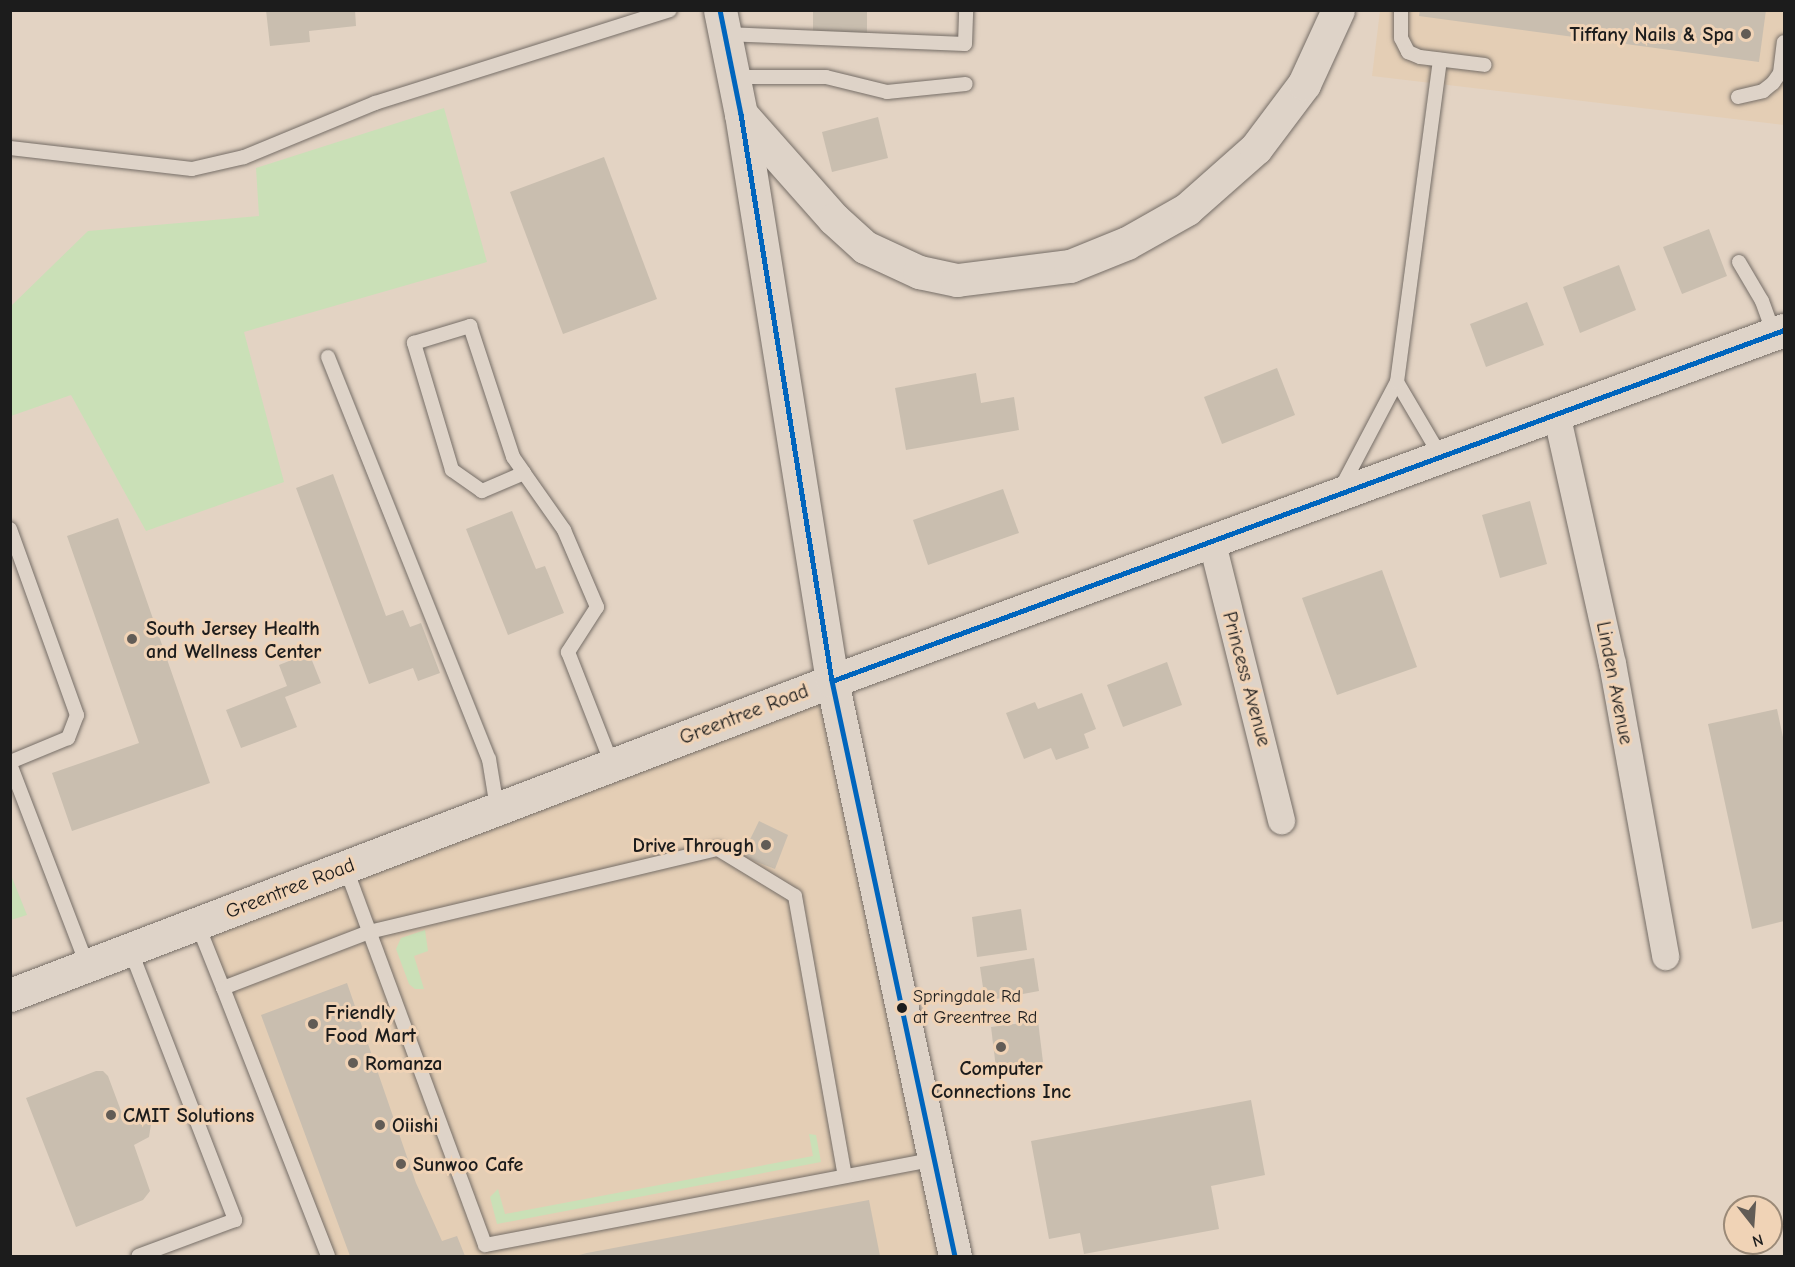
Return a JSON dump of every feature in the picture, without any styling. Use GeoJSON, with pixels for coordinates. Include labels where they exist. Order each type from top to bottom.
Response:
{"type":"FeatureCollection","features":[{"type":"Feature","properties":{"kind":"main road"},"geometry":{"type":"LineString","coordinates":[[741,114],[834,219],[865,247],[919,272],[957,280],[1070,266],[1127,243],[1186,209],[1256,148],[1304,84],[1338,10]]}},
{"type":"Feature","properties":{"kind":"main road"},"geometry":{"type":"LineString","coordinates":[[722,22],[741,114],[832,681],[955,1257]]}},
{"type":"Feature","properties":{"kind":"main road","name":"Greentree Road"},"geometry":{"type":"LineString","coordinates":[[10,995],[832,681],[1211,539],[1779,332]]}},
{"type":"Feature","properties":{"kind":"street","name":"Linden Avenue"},"geometry":{"type":"LineString","coordinates":[[1556,413],[1612,663],[1665,956]]}},
{"type":"Feature","properties":{"kind":"street","name":"Princess Avenue"},"geometry":{"type":"LineString","coordinates":[[1211,539],[1281,820]]}},
{"type":"Feature","properties":{"kind":"lane"},"geometry":{"type":"LineString","coordinates":[[10,148],[192,169],[244,157],[375,103],[670,10]]}},
{"type":"Feature","properties":{"kind":"lane"},"geometry":{"type":"LineString","coordinates":[[722,22],[965,44],[966,10]]}},
{"type":"Feature","properties":{"kind":"lane"},"geometry":{"type":"LineString","coordinates":[[1401,10],[1401,38],[1408,52],[1440,60],[1485,65]]}},
{"type":"Feature","properties":{"kind":"lane"},"geometry":{"type":"LineString","coordinates":[[1738,97],[1757,94],[1773,83],[1780,73],[1785,42]]}},
{"type":"Feature","properties":{"kind":"lane"},"geometry":{"type":"LineString","coordinates":[[1339,492],[1397,382],[1440,60]]}},
{"type":"Feature","properties":{"kind":"lane"},"geometry":{"type":"LineString","coordinates":[[733,76],[826,77],[887,92],[966,84]]}},
{"type":"Feature","properties":{"kind":"lane"},"geometry":{"type":"LineString","coordinates":[[1739,262],[1779,332]]}},
{"type":"Feature","properties":{"kind":"lane"},"geometry":{"type":"LineString","coordinates":[[524,473],[483,491],[452,470],[414,344],[470,326],[513,457],[564,530],[597,607],[568,652],[612,765]]}},
{"type":"Feature","properties":{"kind":"lane"},"geometry":{"type":"LineString","coordinates":[[328,357],[489,759],[498,808]]}},
{"type":"Feature","properties":{"kind":"lane"},"geometry":{"type":"LineString","coordinates":[[1397,382],[1440,455]]}},
{"type":"Feature","properties":{"kind":"lane"},"geometry":{"type":"LineString","coordinates":[[10,529],[77,715],[68,738],[10,763],[87,965]]}},
{"type":"Feature","properties":{"kind":"lane"},"geometry":{"type":"LineString","coordinates":[[223,988],[369,932],[718,849],[795,896],[845,1176]]}},
{"type":"Feature","properties":{"kind":"lane"},"geometry":{"type":"LineString","coordinates":[[345,866],[485,1245],[934,1160]]}},
{"type":"Feature","properties":{"kind":"lane"},"geometry":{"type":"LineString","coordinates":[[197,923],[328,1257]]}},
{"type":"Feature","properties":{"kind":"lane"},"geometry":{"type":"LineString","coordinates":[[130,949],[235,1220],[138,1257]]}},
{"type":"Feature","properties":{"kind":"shaded area"},"geometry":{"type":"Polygon","coordinates":[[[1380,11],[1784,11],[1784,125],[1372,76],[1380,11]]]}},
{"type":"Feature","properties":{"kind":"shaded area"},"geometry":{"type":"Polygon","coordinates":[[[832,681],[955,1256],[323,1256],[197,923],[832,681]]]}},
{"type":"Feature","properties":{"kind":"green space"},"geometry":{"type":"Polygon","coordinates":[[[444,108],[487,262],[244,332],[284,482],[146,531],[71,395],[11,416],[11,306],[88,231],[259,216],[256,168],[444,108]]]}},
{"type":"Feature","properties":{"kind":"green space"},"geometry":{"type":"Polygon","coordinates":[[[11,875],[27,915],[10,920],[11,875]]]}},
{"type":"Feature","properties":{"kind":"green space"},"geometry":{"type":"Polygon","coordinates":[[[425,930],[428,951],[414,956],[424,989],[415,989],[409,984],[396,949],[401,938],[425,930]]]}},
{"type":"Feature","properties":{"kind":"green space"},"geometry":{"type":"Polygon","coordinates":[[[809,1134],[816,1135],[821,1162],[497,1224],[490,1197],[498,1189],[505,1214],[813,1156],[809,1134]]]}},
{"type":"Feature","properties":{"kind":"building"},"geometry":{"type":"Polygon","coordinates":[[[266,10],[355,10],[356,26],[309,31],[310,42],[270,46],[266,10]]]}},
{"type":"Feature","properties":{"kind":"building"},"geometry":{"type":"Polygon","coordinates":[[[813,10],[867,10],[867,35],[813,34],[813,10]]]}},
{"type":"Feature","properties":{"kind":"building"},"geometry":{"type":"Polygon","coordinates":[[[1420,10],[1766,10],[1759,62],[1419,16],[1420,10]]]}},
{"type":"Feature","properties":{"kind":"building"},"geometry":{"type":"Polygon","coordinates":[[[878,117],[888,158],[832,172],[822,132],[878,117]]]}},
{"type":"Feature","properties":{"kind":"building"},"geometry":{"type":"Polygon","coordinates":[[[604,157],[657,299],[563,334],[510,192],[604,157]]]}},
{"type":"Feature","properties":{"kind":"building"},"geometry":{"type":"Polygon","coordinates":[[[1709,229],[1727,276],[1682,294],[1663,247],[1709,229]]]}},
{"type":"Feature","properties":{"kind":"building"},"geometry":{"type":"Polygon","coordinates":[[[1619,265],[1636,310],[1580,333],[1563,287],[1619,265]]]}},
{"type":"Feature","properties":{"kind":"building"},"geometry":{"type":"Polygon","coordinates":[[[1527,302],[1544,345],[1486,367],[1470,324],[1527,302]]]}},
{"type":"Feature","properties":{"kind":"building"},"geometry":{"type":"Polygon","coordinates":[[[1277,368],[1295,415],[1222,444],[1204,397],[1277,368]]]}},
{"type":"Feature","properties":{"kind":"building"},"geometry":{"type":"Polygon","coordinates":[[[976,373],[981,403],[1014,397],[1019,430],[906,450],[895,388],[976,373]]]}},
{"type":"Feature","properties":{"kind":"building"},"geometry":{"type":"Polygon","coordinates":[[[333,474],[386,616],[403,610],[410,627],[421,623],[440,673],[418,681],[413,668],[369,684],[296,488],[333,474]]]}},
{"type":"Feature","properties":{"kind":"building"},"geometry":{"type":"Polygon","coordinates":[[[1003,489],[1019,533],[928,565],[913,520],[1003,489]]]}},
{"type":"Feature","properties":{"kind":"building"},"geometry":{"type":"Polygon","coordinates":[[[1530,501],[1547,564],[1500,578],[1482,515],[1530,501]]]}},
{"type":"Feature","properties":{"kind":"building"},"geometry":{"type":"Polygon","coordinates":[[[512,511],[536,569],[545,566],[564,613],[508,635],[466,529],[512,511]]]}},
{"type":"Feature","properties":{"kind":"building","name":"South Jersey Health and Wellness Center"},"geometry":{"type":"Polygon","coordinates":[[[118,518],[210,783],[72,831],[52,773],[139,743],[67,536],[118,518]]]}},
{"type":"Feature","properties":{"kind":"building"},"geometry":{"type":"Polygon","coordinates":[[[1382,570],[1417,667],[1337,695],[1302,598],[1382,570]]]}},
{"type":"Feature","properties":{"kind":"building"},"geometry":{"type":"Polygon","coordinates":[[[309,653],[321,683],[285,697],[297,727],[241,748],[226,710],[287,686],[279,665],[309,653]]]}},
{"type":"Feature","properties":{"kind":"building"},"geometry":{"type":"Polygon","coordinates":[[[1167,662],[1182,705],[1123,727],[1107,685],[1167,662]]]}},
{"type":"Feature","properties":{"kind":"building"},"geometry":{"type":"Polygon","coordinates":[[[1082,693],[1096,729],[1084,734],[1089,748],[1056,760],[1051,748],[1024,759],[1006,713],[1035,702],[1038,709],[1082,693]]]}},
{"type":"Feature","properties":{"kind":"building"},"geometry":{"type":"Polygon","coordinates":[[[1777,709],[1784,742],[1784,921],[1752,929],[1708,724],[1777,709]]]}},
{"type":"Feature","properties":{"kind":"building","name":"Drive Through"},"geometry":{"type":"Polygon","coordinates":[[[759,821],[788,835],[775,869],[742,856],[759,821]]]}},
{"type":"Feature","properties":{"kind":"building"},"geometry":{"type":"Polygon","coordinates":[[[1021,909],[1027,950],[977,957],[972,917],[1021,909]]]}},
{"type":"Feature","properties":{"kind":"building"},"geometry":{"type":"Polygon","coordinates":[[[1034,958],[1039,991],[985,1001],[980,967],[1034,958]]]}},
{"type":"Feature","properties":{"kind":"building"},"geometry":{"type":"Polygon","coordinates":[[[347,983],[416,1183],[442,1241],[457,1236],[465,1256],[350,1256],[261,1015],[347,983]]]}},
{"type":"Feature","properties":{"kind":"building"},"geometry":{"type":"Polygon","coordinates":[[[1038,1021],[1043,1062],[996,1068],[991,1027],[1038,1021]]]}},
{"type":"Feature","properties":{"kind":"building"},"geometry":{"type":"Polygon","coordinates":[[[96,1071],[103,1071],[108,1076],[124,1119],[141,1114],[151,1124],[149,1137],[134,1145],[150,1191],[143,1200],[76,1227],[26,1098],[96,1071]]]}},
{"type":"Feature","properties":{"kind":"building"},"geometry":{"type":"Polygon","coordinates":[[[1251,1100],[1265,1175],[1211,1186],[1219,1229],[1084,1254],[1080,1233],[1049,1239],[1031,1141],[1251,1100]]]}},
{"type":"Feature","properties":{"kind":"building"},"geometry":{"type":"Polygon","coordinates":[[[869,1200],[880,1256],[575,1256],[587,1253],[869,1200]]]}},
{"type":"Feature","properties":{"kind":"transit line"},"geometry":{"type":"LineString","coordinates":[[720,10],[741,114],[832,681],[955,1256]]}},
{"type":"Feature","properties":{"kind":"transit line"},"geometry":{"type":"LineString","coordinates":[[832,681],[1784,330]]}},
{"type":"Feature","properties":{"kind":"place","name":"Tiffany Nails & Spa"},"geometry":{"type":"Point","coordinates":[1746,34]}},
{"type":"Feature","properties":{"kind":"place","name":"South Jersey Health and Wellness Center"},"geometry":{"type":"Point","coordinates":[132,639]}},
{"type":"Feature","properties":{"kind":"place","name":"Drive Through"},"geometry":{"type":"Point","coordinates":[766,845]}},
{"type":"Feature","properties":{"kind":"place","name":"Springdale Rd at Greentree Rd"},"geometry":{"type":"Point","coordinates":[902,1008]}},
{"type":"Feature","properties":{"kind":"place","name":"Friendly Food Mart"},"geometry":{"type":"Point","coordinates":[313,1024]}},
{"type":"Feature","properties":{"kind":"place","name":"Computer Connections Inc"},"geometry":{"type":"Point","coordinates":[1001,1047]}},
{"type":"Feature","properties":{"kind":"place","name":"Romanza"},"geometry":{"type":"Point","coordinates":[353,1063]}},
{"type":"Feature","properties":{"kind":"place","name":"CMIT Solutions"},"geometry":{"type":"Point","coordinates":[111,1115]}},
{"type":"Feature","properties":{"kind":"place","name":"Oiishi"},"geometry":{"type":"Point","coordinates":[380,1125]}},
{"type":"Feature","properties":{"kind":"place","name":"Sunwoo Cafe"},"geometry":{"type":"Point","coordinates":[401,1164]}}]}
